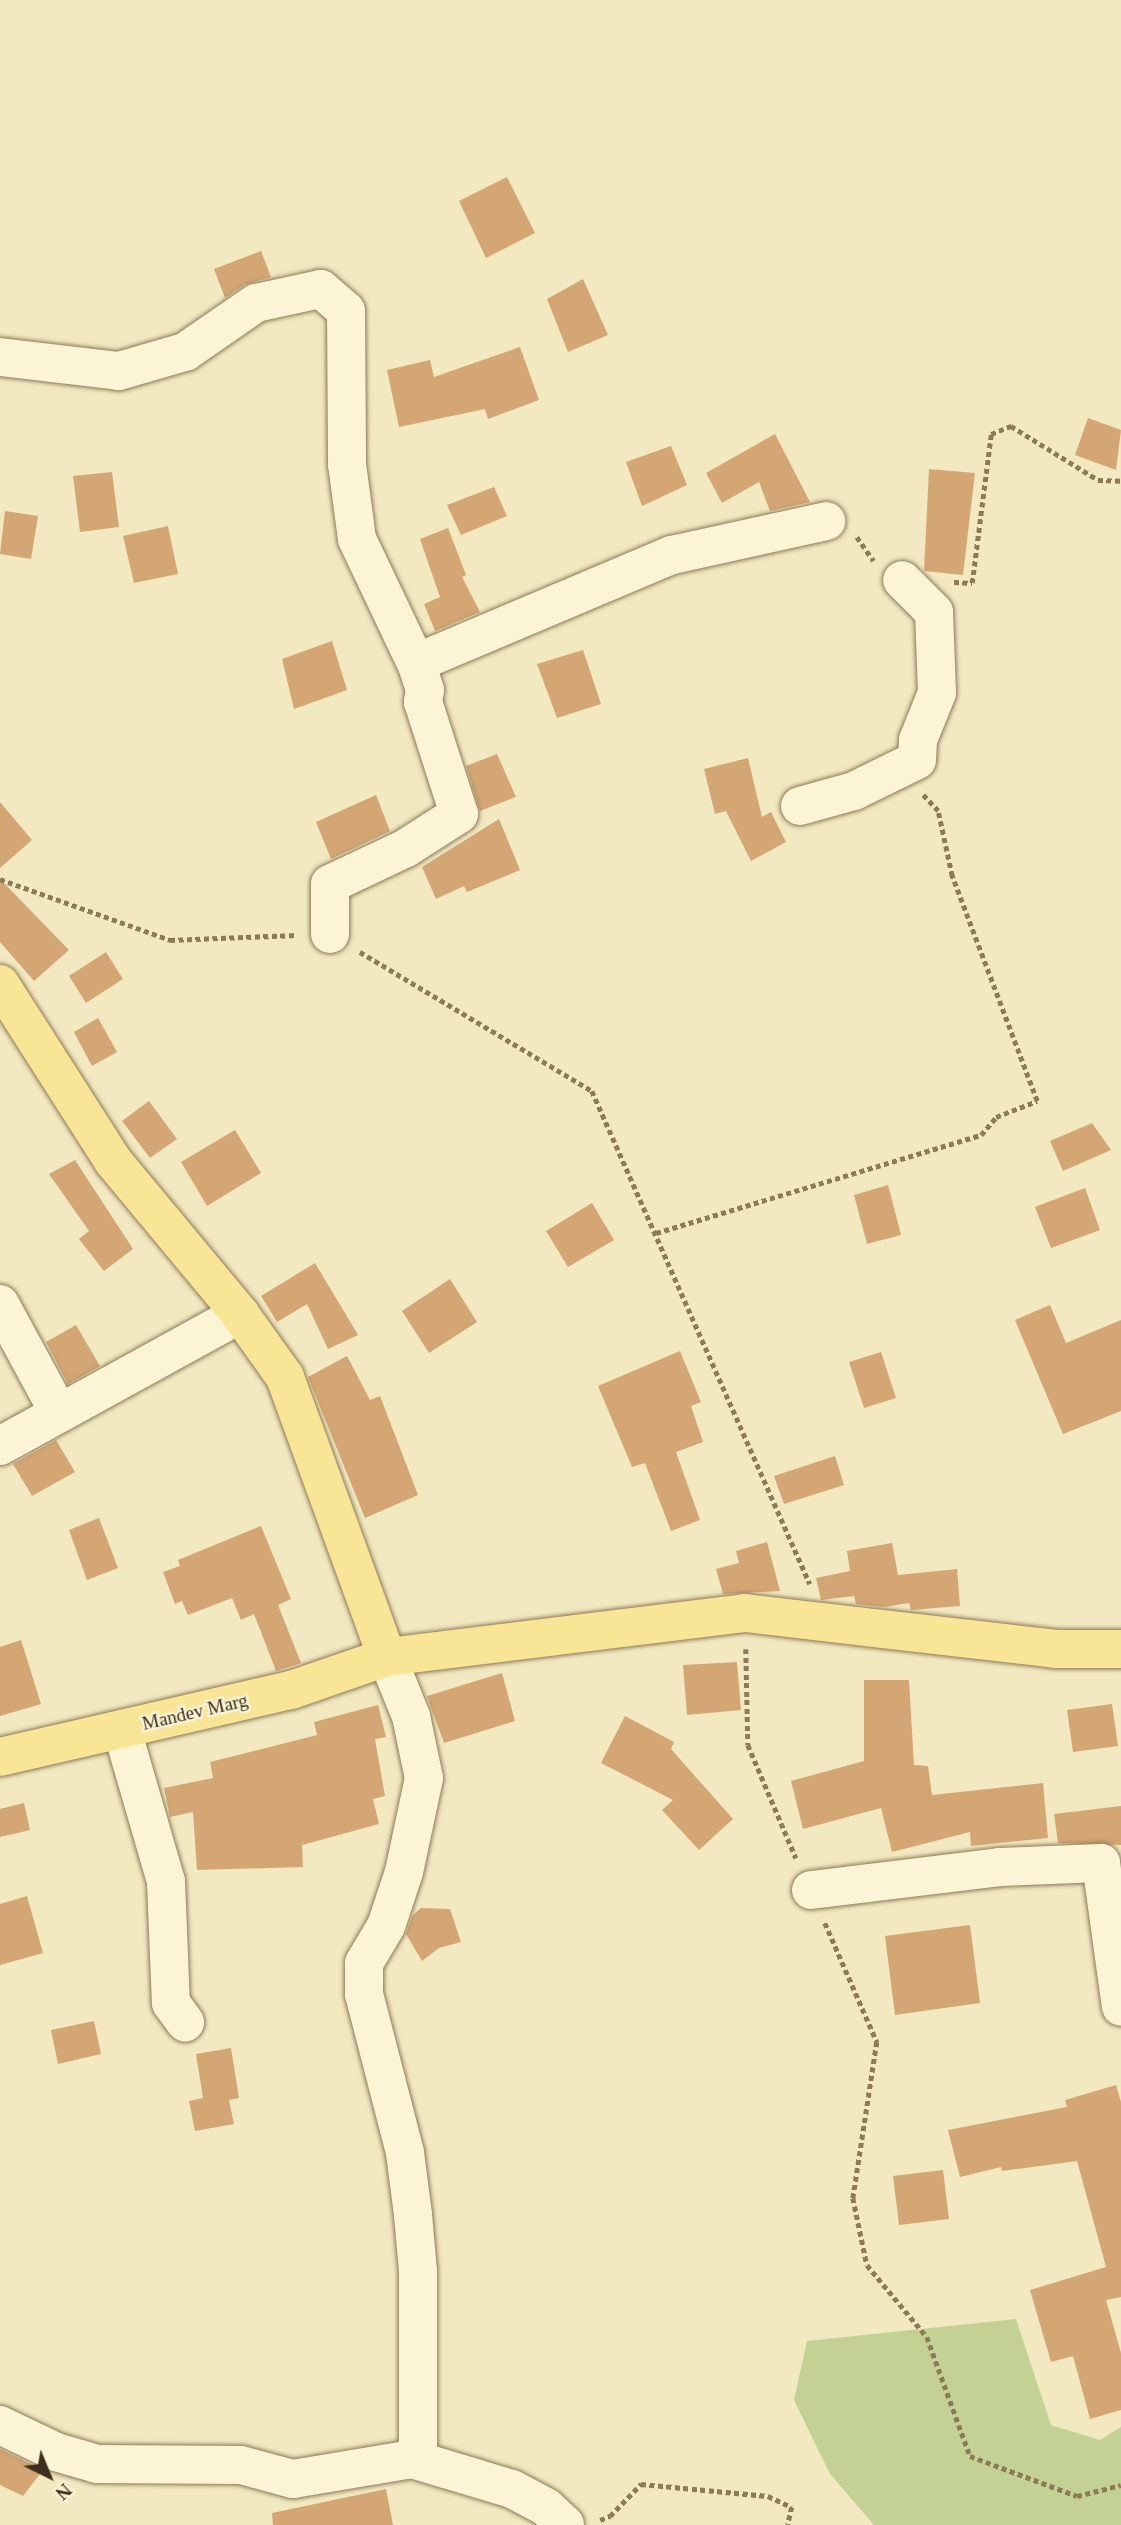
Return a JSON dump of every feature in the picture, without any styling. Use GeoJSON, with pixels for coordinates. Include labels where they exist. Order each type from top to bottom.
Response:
{"type":"FeatureCollection","features":[{"type":"Feature","properties":{"kind":"main road"},"geometry":{"type":"LineString","coordinates":[[0,984],[113,1161],[240,1314],[285,1377],[387,1657]]}},
{"type":"Feature","properties":{"kind":"main road","name":"Mandev Marg"},"geometry":{"type":"LineString","coordinates":[[0,1757],[291,1690],[387,1657],[745,1613],[1054,1649],[1121,1649]]}},
{"type":"Feature","properties":{"kind":"street"},"geometry":{"type":"LineString","coordinates":[[0,357],[119,371],[186,352],[256,303],[321,289],[346,311],[347,464],[357,539],[416,663],[425,690],[423,702],[459,814],[406,848],[330,884],[330,934]]}},
{"type":"Feature","properties":{"kind":"street"},"geometry":{"type":"LineString","coordinates":[[416,663],[672,555],[826,521]]}},
{"type":"Feature","properties":{"kind":"street"},"geometry":{"type":"LineString","coordinates":[[800,806],[854,791],[917,760],[918,740],[937,693],[934,612],[902,580]]}},
{"type":"Feature","properties":{"kind":"street"},"geometry":{"type":"LineString","coordinates":[[0,1304],[59,1413]]}},
{"type":"Feature","properties":{"kind":"street"},"geometry":{"type":"LineString","coordinates":[[0,1446],[240,1314]]}},
{"type":"Feature","properties":{"kind":"street"},"geometry":{"type":"LineString","coordinates":[[387,1657],[411,1716],[424,1778],[404,1872],[386,1926],[365,1963],[364,1994],[405,2153],[413,2215],[418,2271],[418,2444],[412,2459]]}},
{"type":"Feature","properties":{"kind":"street"},"geometry":{"type":"LineString","coordinates":[[121,1730],[166,1881],[171,2003],[185,2022]]}},
{"type":"Feature","properties":{"kind":"street"},"geometry":{"type":"LineString","coordinates":[[811,1891],[1000,1867],[1101,1863],[1121,2007]]}},
{"type":"Feature","properties":{"kind":"street"},"geometry":{"type":"LineString","coordinates":[[0,2425],[55,2452],[97,2464],[241,2465],[293,2479],[412,2459],[512,2489],[578,2524]]}},
{"type":"Feature","properties":{"kind":"path"},"geometry":{"type":"LineString","coordinates":[[826,521],[852,531],[871,558],[902,580],[972,583],[992,434],[1011,426],[1098,480],[1121,481]]}},
{"type":"Feature","properties":{"kind":"path"},"geometry":{"type":"LineString","coordinates":[[656,1233],[981,1135],[996,1116],[1037,1101],[952,876],[938,811],[923,797],[917,760]]}},
{"type":"Feature","properties":{"kind":"path"},"geometry":{"type":"LineString","coordinates":[[0,879],[170,940],[330,934],[592,1091],[826,1624]]}},
{"type":"Feature","properties":{"kind":"path"},"geometry":{"type":"LineString","coordinates":[[745,1613],[748,1745],[877,2042],[853,2198],[867,2265],[927,2337],[970,2456],[1077,2496],[1121,2485]]}},
{"type":"Feature","properties":{"kind":"path"},"geometry":{"type":"LineString","coordinates":[[578,2524],[610,2516],[641,2484],[768,2496],[792,2507],[788,2525]]}},
{"type":"Feature","properties":{"kind":"green space"},"geometry":{"type":"Polygon","coordinates":[[[1016,2319],[1051,2425],[1100,2440],[1121,2427],[1121,2525],[874,2525],[830,2474],[794,2400],[807,2341],[1016,2319]]]}},
{"type":"Feature","properties":{"kind":"building"},"geometry":{"type":"Polygon","coordinates":[[[507,177],[535,233],[486,258],[459,201],[507,177]]]}},
{"type":"Feature","properties":{"kind":"building"},"geometry":{"type":"Polygon","coordinates":[[[261,251],[271,277],[244,285],[225,298],[214,269],[261,251]]]}},
{"type":"Feature","properties":{"kind":"building"},"geometry":{"type":"Polygon","coordinates":[[[583,279],[608,335],[568,352],[547,299],[583,279]]]}},
{"type":"Feature","properties":{"kind":"building"},"geometry":{"type":"Polygon","coordinates":[[[520,347],[539,400],[488,419],[485,409],[399,427],[387,370],[430,360],[434,377],[520,347]]]}},
{"type":"Feature","properties":{"kind":"building"},"geometry":{"type":"Polygon","coordinates":[[[1088,418],[1121,430],[1116,470],[1075,455],[1088,418]]]}},
{"type":"Feature","properties":{"kind":"building"},"geometry":{"type":"Polygon","coordinates":[[[775,434],[810,502],[770,511],[759,482],[722,503],[706,473],[775,434]]]}},
{"type":"Feature","properties":{"kind":"building"},"geometry":{"type":"Polygon","coordinates":[[[671,446],[687,485],[642,506],[626,462],[671,446]]]}},
{"type":"Feature","properties":{"kind":"building"},"geometry":{"type":"Polygon","coordinates":[[[929,469],[975,473],[963,575],[924,571],[929,469]]]}},
{"type":"Feature","properties":{"kind":"building"},"geometry":{"type":"Polygon","coordinates":[[[112,472],[119,527],[80,532],[73,476],[112,472]]]}},
{"type":"Feature","properties":{"kind":"building"},"geometry":{"type":"Polygon","coordinates":[[[494,487],[507,516],[461,535],[447,505],[494,487]]]}},
{"type":"Feature","properties":{"kind":"building"},"geometry":{"type":"Polygon","coordinates":[[[5,511],[38,516],[31,559],[0,554],[5,511]]]}},
{"type":"Feature","properties":{"kind":"building"},"geometry":{"type":"Polygon","coordinates":[[[168,526],[178,574],[134,583],[123,536],[168,526]]]}},
{"type":"Feature","properties":{"kind":"building"},"geometry":{"type":"Polygon","coordinates":[[[448,528],[466,575],[462,577],[480,612],[435,631],[424,604],[440,597],[420,539],[448,528]]]}},
{"type":"Feature","properties":{"kind":"building"},"geometry":{"type":"Polygon","coordinates":[[[332,641],[347,690],[294,709],[282,659],[332,641]]]}},
{"type":"Feature","properties":{"kind":"building"},"geometry":{"type":"Polygon","coordinates":[[[583,650],[601,704],[557,718],[537,664],[583,650]]]}},
{"type":"Feature","properties":{"kind":"building"},"geometry":{"type":"Polygon","coordinates":[[[497,754],[516,797],[480,811],[466,766],[497,754]]]}},
{"type":"Feature","properties":{"kind":"building"},"geometry":{"type":"Polygon","coordinates":[[[748,758],[762,817],[771,812],[786,842],[751,861],[726,811],[715,814],[704,769],[748,758]]]}},
{"type":"Feature","properties":{"kind":"building"},"geometry":{"type":"Polygon","coordinates":[[[376,795],[390,831],[331,859],[316,822],[376,795]]]}},
{"type":"Feature","properties":{"kind":"building"},"geometry":{"type":"Polygon","coordinates":[[[0,802],[32,840],[0,868],[0,802]]]}},
{"type":"Feature","properties":{"kind":"building"},"geometry":{"type":"Polygon","coordinates":[[[499,819],[520,870],[467,892],[464,886],[436,899],[422,867],[499,819]]]}},
{"type":"Feature","properties":{"kind":"building"},"geometry":{"type":"Polygon","coordinates":[[[0,879],[69,950],[34,981],[0,942],[0,879]]]}},
{"type":"Feature","properties":{"kind":"building"},"geometry":{"type":"Polygon","coordinates":[[[106,952],[123,979],[86,1003],[69,976],[106,952]]]}},
{"type":"Feature","properties":{"kind":"building"},"geometry":{"type":"Polygon","coordinates":[[[98,1018],[117,1052],[92,1066],[74,1032],[98,1018]]]}},
{"type":"Feature","properties":{"kind":"building"},"geometry":{"type":"Polygon","coordinates":[[[149,1101],[177,1139],[150,1158],[122,1121],[149,1101]]]}},
{"type":"Feature","properties":{"kind":"building"},"geometry":{"type":"Polygon","coordinates":[[[1092,1123],[1111,1150],[1063,1171],[1050,1141],[1092,1123]]]}},
{"type":"Feature","properties":{"kind":"building"},"geometry":{"type":"Polygon","coordinates":[[[235,1130],[261,1173],[207,1206],[181,1162],[235,1130]]]}},
{"type":"Feature","properties":{"kind":"building"},"geometry":{"type":"Polygon","coordinates":[[[75,1160],[133,1249],[104,1271],[79,1239],[89,1231],[49,1174],[75,1160]]]}},
{"type":"Feature","properties":{"kind":"building"},"geometry":{"type":"Polygon","coordinates":[[[888,1185],[901,1235],[867,1244],[854,1195],[888,1185]]]}},
{"type":"Feature","properties":{"kind":"building"},"geometry":{"type":"Polygon","coordinates":[[[1085,1188],[1100,1230],[1051,1248],[1035,1207],[1085,1188]]]}},
{"type":"Feature","properties":{"kind":"building"},"geometry":{"type":"Polygon","coordinates":[[[592,1203],[614,1240],[568,1267],[546,1231],[592,1203]]]}},
{"type":"Feature","properties":{"kind":"building"},"geometry":{"type":"Polygon","coordinates":[[[315,1263],[358,1335],[328,1349],[307,1304],[277,1322],[261,1296],[315,1263]]]}},
{"type":"Feature","properties":{"kind":"building"},"geometry":{"type":"Polygon","coordinates":[[[450,1279],[477,1322],[429,1353],[402,1311],[450,1279]]]}},
{"type":"Feature","properties":{"kind":"building"},"geometry":{"type":"Polygon","coordinates":[[[1050,1305],[1066,1343],[1121,1320],[1121,1411],[1063,1434],[1015,1320],[1050,1305]]]}},
{"type":"Feature","properties":{"kind":"building"},"geometry":{"type":"Polygon","coordinates":[[[76,1325],[100,1366],[68,1384],[46,1342],[76,1325]]]}},
{"type":"Feature","properties":{"kind":"building"},"geometry":{"type":"Polygon","coordinates":[[[680,1351],[701,1402],[691,1406],[703,1442],[676,1452],[700,1520],[671,1531],[645,1463],[632,1467],[598,1386],[680,1351]]]}},
{"type":"Feature","properties":{"kind":"building"},"geometry":{"type":"Polygon","coordinates":[[[881,1352],[896,1398],[864,1408],[849,1362],[881,1352]]]}},
{"type":"Feature","properties":{"kind":"building"},"geometry":{"type":"Polygon","coordinates":[[[347,1356],[370,1400],[380,1396],[418,1495],[365,1518],[308,1377],[347,1356]]]}},
{"type":"Feature","properties":{"kind":"building"},"geometry":{"type":"Polygon","coordinates":[[[56,1440],[75,1472],[32,1496],[13,1464],[56,1440]]]}},
{"type":"Feature","properties":{"kind":"building"},"geometry":{"type":"Polygon","coordinates":[[[835,1456],[844,1485],[784,1504],[774,1476],[835,1456]]]}},
{"type":"Feature","properties":{"kind":"building"},"geometry":{"type":"Polygon","coordinates":[[[99,1518],[118,1568],[87,1580],[69,1530],[99,1518]]]}},
{"type":"Feature","properties":{"kind":"building"},"geometry":{"type":"Polygon","coordinates":[[[261,1526],[291,1599],[278,1605],[301,1663],[276,1671],[254,1614],[241,1620],[232,1598],[188,1615],[182,1601],[175,1604],[163,1572],[180,1566],[178,1560],[261,1526]]]}},
{"type":"Feature","properties":{"kind":"building"},"geometry":{"type":"Polygon","coordinates":[[[767,1542],[780,1591],[723,1594],[716,1569],[739,1563],[736,1551],[767,1542]]]}},
{"type":"Feature","properties":{"kind":"building"},"geometry":{"type":"Polygon","coordinates":[[[892,1543],[898,1575],[957,1569],[960,1606],[911,1610],[909,1603],[884,1607],[856,1604],[854,1596],[821,1600],[816,1578],[850,1571],[847,1551],[892,1543]]]}},
{"type":"Feature","properties":{"kind":"building"},"geometry":{"type":"Polygon","coordinates":[[[21,1640],[41,1704],[0,1716],[0,1647],[21,1640]]]}},
{"type":"Feature","properties":{"kind":"building"},"geometry":{"type":"Polygon","coordinates":[[[737,1662],[741,1710],[687,1715],[683,1665],[737,1662]]]}},
{"type":"Feature","properties":{"kind":"building"},"geometry":{"type":"Polygon","coordinates":[[[502,1673],[515,1721],[444,1743],[427,1696],[502,1673]]]}},
{"type":"Feature","properties":{"kind":"building"},"geometry":{"type":"Polygon","coordinates":[[[864,1680],[909,1680],[914,1765],[928,1766],[932,1795],[1043,1783],[1048,1838],[971,1846],[970,1832],[892,1852],[881,1808],[803,1829],[791,1781],[864,1761],[864,1680]]]}},
{"type":"Feature","properties":{"kind":"building"},"geometry":{"type":"Polygon","coordinates":[[[1112,1704],[1118,1746],[1073,1752],[1067,1710],[1112,1704]]]}},
{"type":"Feature","properties":{"kind":"building"},"geometry":{"type":"Polygon","coordinates":[[[378,1705],[386,1737],[375,1739],[385,1796],[373,1799],[379,1824],[302,1845],[303,1867],[197,1870],[193,1812],[170,1817],[164,1788],[213,1778],[210,1762],[317,1735],[314,1722],[378,1705]]]}},
{"type":"Feature","properties":{"kind":"building"},"geometry":{"type":"Polygon","coordinates":[[[625,1716],[674,1742],[671,1749],[733,1819],[699,1850],[662,1810],[673,1800],[601,1763],[625,1716]]]}},
{"type":"Feature","properties":{"kind":"building"},"geometry":{"type":"Polygon","coordinates":[[[24,1803],[30,1830],[0,1837],[0,1809],[24,1803]]]}},
{"type":"Feature","properties":{"kind":"building"},"geometry":{"type":"Polygon","coordinates":[[[1121,1806],[1121,1845],[1058,1843],[1054,1814],[1121,1806]]]}},
{"type":"Feature","properties":{"kind":"building"},"geometry":{"type":"Polygon","coordinates":[[[27,1896],[43,1953],[0,1965],[0,1904],[27,1896]]]}},
{"type":"Feature","properties":{"kind":"building"},"geometry":{"type":"Polygon","coordinates":[[[421,1908],[450,1909],[461,1942],[439,1948],[422,1961],[406,1934],[412,1916],[421,1908]]]}},
{"type":"Feature","properties":{"kind":"building"},"geometry":{"type":"Polygon","coordinates":[[[970,1925],[980,2003],[895,2015],[885,1936],[970,1925]]]}},
{"type":"Feature","properties":{"kind":"building"},"geometry":{"type":"Polygon","coordinates":[[[94,2021],[101,2054],[58,2064],[51,2030],[94,2021]]]}},
{"type":"Feature","properties":{"kind":"building"},"geometry":{"type":"Polygon","coordinates":[[[231,2048],[239,2098],[229,2100],[234,2124],[195,2131],[189,2101],[203,2098],[196,2054],[231,2048]]]}},
{"type":"Feature","properties":{"kind":"building"},"geometry":{"type":"Polygon","coordinates":[[[1116,2085],[1121,2102],[1121,2297],[1106,2300],[1121,2353],[1121,2410],[1090,2419],[1073,2356],[1051,2362],[1030,2290],[1106,2267],[1077,2161],[1002,2171],[1001,2167],[960,2177],[948,2130],[1067,2107],[1065,2100],[1116,2085]]]}},
{"type":"Feature","properties":{"kind":"building"},"geometry":{"type":"Polygon","coordinates":[[[943,2170],[949,2219],[899,2225],[893,2176],[943,2170]]]}},
{"type":"Feature","properties":{"kind":"building"},"geometry":{"type":"Polygon","coordinates":[[[0,2449],[43,2470],[23,2496],[0,2485],[0,2449]]]}},
{"type":"Feature","properties":{"kind":"building"},"geometry":{"type":"Polygon","coordinates":[[[386,2489],[393,2525],[273,2525],[272,2513],[386,2489]]]}}]}
